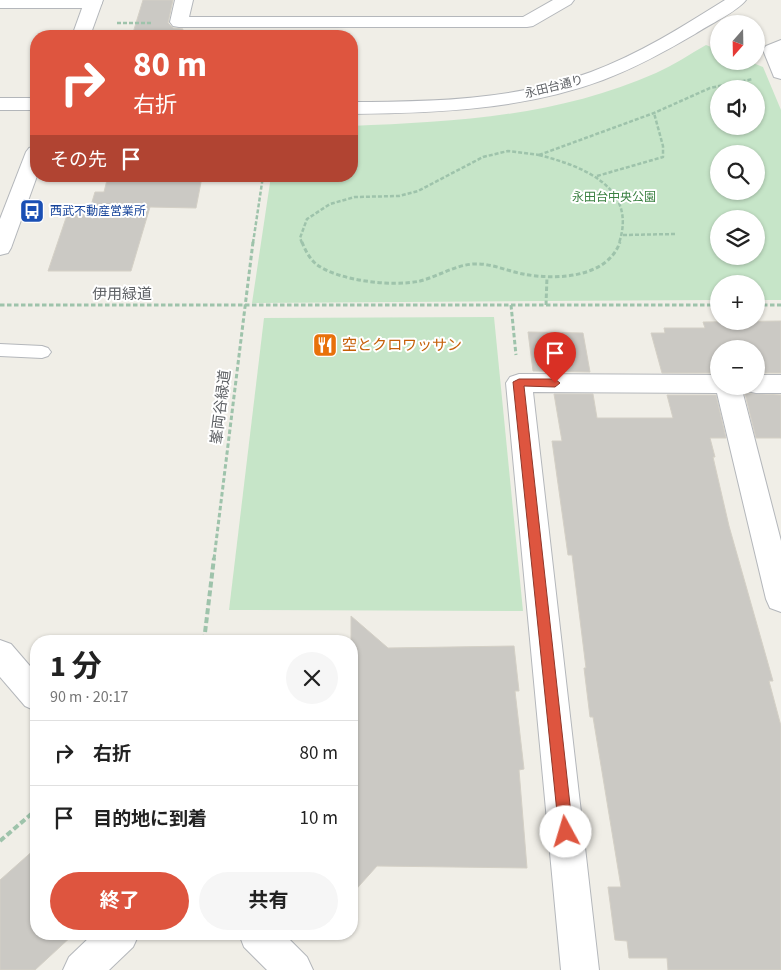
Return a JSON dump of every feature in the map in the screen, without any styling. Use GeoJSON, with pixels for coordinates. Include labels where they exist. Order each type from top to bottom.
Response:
{"type":"FeatureCollection","features":[{"type":"Feature","properties":{"kind":"street"},"geometry":{"type":"LineString","coordinates":[[184,0],[179,22],[527,22],[565,0]]}},
{"type":"Feature","properties":{"kind":"street","name":"永田台通り"},"geometry":{"type":"LineString","coordinates":[[358,108],[478,104],[534,93],[587,78],[656,49],[737,0]]}},
{"type":"Feature","properties":{"kind":"street"},"geometry":{"type":"LineString","coordinates":[[0,3],[94,1],[83,30]]}},
{"type":"Feature","properties":{"kind":"street"},"geometry":{"type":"LineString","coordinates":[[781,45],[772,50],[781,73]]}},
{"type":"Feature","properties":{"kind":"street"},"geometry":{"type":"LineString","coordinates":[[0,104],[30,104]]}},
{"type":"Feature","properties":{"kind":"street"},"geometry":{"type":"LineString","coordinates":[[0,248],[30,168]]}},
{"type":"Feature","properties":{"kind":"street"},"geometry":{"type":"LineString","coordinates":[[581,970],[519,382],[710,384]]}},
{"type":"Feature","properties":{"kind":"street"},"geometry":{"type":"LineString","coordinates":[[765,384],[781,384]]}},
{"type":"Feature","properties":{"kind":"street"},"geometry":{"type":"LineString","coordinates":[[730,395],[781,598]]}},
{"type":"Feature","properties":{"kind":"street"},"geometry":{"type":"LineString","coordinates":[[0,654],[30,689]]}},
{"type":"Feature","properties":{"kind":"street"},"geometry":{"type":"LineString","coordinates":[[82,970],[114,940]]}},
{"type":"Feature","properties":{"kind":"street"},"geometry":{"type":"LineString","coordinates":[[263,940],[294,970]]}},
{"type":"Feature","properties":{"kind":"lane"},"geometry":{"type":"LineString","coordinates":[[0,350],[42,352]]}},
{"type":"Feature","properties":{"kind":"path"},"geometry":{"type":"LineString","coordinates":[[111,23],[179,22]]}},
{"type":"Feature","properties":{"kind":"path"},"geometry":{"type":"LineString","coordinates":[[539,155],[654,113],[710,88],[757,79]]}},
{"type":"Feature","properties":{"kind":"path"},"geometry":{"type":"LineString","coordinates":[[597,176],[663,157],[665,150],[655,123],[654,113]]}},
{"type":"Feature","properties":{"kind":"path"},"geometry":{"type":"LineString","coordinates":[[508,151],[539,155],[569,163],[597,176],[611,191],[623,212],[623,235],[621,243],[610,258],[597,267],[573,274],[547,277],[523,274],[482,264],[468,264],[418,281],[394,284],[333,272],[318,265],[306,252],[300,238],[307,219],[330,204],[355,197],[399,196],[418,191],[483,157],[508,151]]}},
{"type":"Feature","properties":{"kind":"path","name":"峯両谷緑道"},"geometry":{"type":"LineString","coordinates":[[205,635],[244,305],[261,182]]}},
{"type":"Feature","properties":{"kind":"path"},"geometry":{"type":"LineString","coordinates":[[623,235],[678,234]]}},
{"type":"Feature","properties":{"kind":"path"},"geometry":{"type":"LineString","coordinates":[[546,305],[547,277]]}},
{"type":"Feature","properties":{"kind":"path","name":"伊用緑道"},"geometry":{"type":"LineString","coordinates":[[0,305],[710,305]]}},
{"type":"Feature","properties":{"kind":"path"},"geometry":{"type":"LineString","coordinates":[[511,305],[519,382]]}},
{"type":"Feature","properties":{"kind":"path"},"geometry":{"type":"LineString","coordinates":[[765,305],[781,306]]}},
{"type":"Feature","properties":{"kind":"path"},"geometry":{"type":"LineString","coordinates":[[0,841],[30,815]]}},
{"type":"Feature","properties":{"kind":"green space","name":"永田台中央公園"},"geometry":{"type":"Polygon","coordinates":[[[706,45],[710,47],[710,70],[764,70],[781,110],[781,300],[765,300],[765,275],[710,275],[710,300],[252,303],[270,182],[358,182],[358,126],[468,119],[545,108],[582,99],[663,70],[706,45]]]}},
{"type":"Feature","properties":{"kind":"green space"},"geometry":{"type":"Polygon","coordinates":[[[494,317],[523,611],[229,610],[264,318],[494,317]]]}},
{"type":"Feature","properties":{"kind":"building"},"geometry":{"type":"Polygon","coordinates":[[[143,0],[173,0],[168,23],[173,28],[183,30],[134,30],[143,0]]]}},
{"type":"Feature","properties":{"kind":"building"},"geometry":{"type":"Polygon","coordinates":[[[106,182],[201,182],[196,208],[150,207],[131,271],[48,271],[68,212],[89,212],[95,192],[104,192],[106,182]]]}},
{"type":"Feature","properties":{"kind":"building"},"geometry":{"type":"Polygon","coordinates":[[[765,321],[781,321],[781,373],[765,373],[765,340],[710,340],[710,373],[662,373],[651,333],[665,333],[664,328],[705,328],[703,322],[710,322],[710,330],[765,330],[765,321]]]}},
{"type":"Feature","properties":{"kind":"building"},"geometry":{"type":"Polygon","coordinates":[[[528,332],[583,333],[590,372],[533,371],[528,332]]]}},
{"type":"Feature","properties":{"kind":"building"},"geometry":{"type":"Polygon","coordinates":[[[554,394],[593,394],[597,418],[673,418],[667,395],[716,395],[726,438],[710,438],[715,457],[713,457],[729,526],[773,681],[769,681],[781,726],[781,970],[668,970],[667,958],[629,958],[627,941],[615,940],[608,887],[621,887],[593,717],[590,717],[572,555],[568,555],[552,441],[562,441],[554,394]]]}},
{"type":"Feature","properties":{"kind":"building"},"geometry":{"type":"Polygon","coordinates":[[[745,395],[781,395],[781,438],[756,438],[745,395]]]}},
{"type":"Feature","properties":{"kind":"building"},"geometry":{"type":"Polygon","coordinates":[[[351,616],[388,648],[514,646],[519,691],[515,691],[524,769],[519,770],[527,868],[377,866],[358,887],[358,635],[351,635],[351,616]]]}},
{"type":"Feature","properties":{"kind":"building"},"geometry":{"type":"Polygon","coordinates":[[[30,853],[30,940],[68,940],[35,970],[0,970],[0,880],[30,853]]]}},
{"type":"Feature","properties":{"kind":"place","name":"西武不動産営業所"},"geometry":{"type":"Point","coordinates":[32,211]}},
{"type":"Feature","properties":{"kind":"place","name":"空とクロワッサン"},"geometry":{"type":"Point","coordinates":[325,345]}},
{"type":"Feature","properties":{"kind":"route"},"geometry":{"type":"LineString","coordinates":[[555,383],[519,382],[566,832]]}}]}
